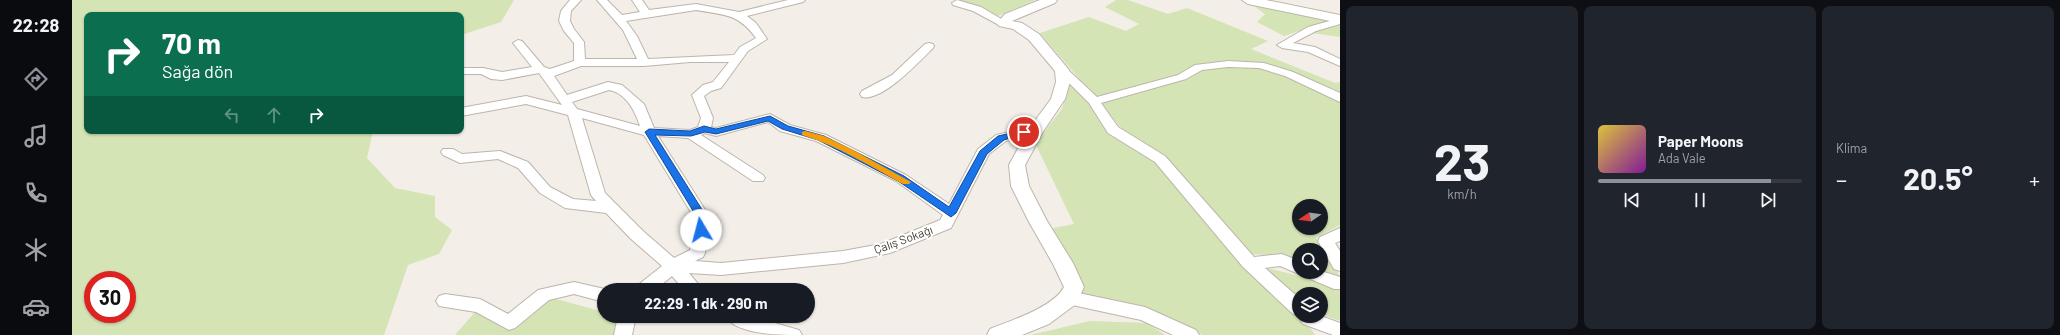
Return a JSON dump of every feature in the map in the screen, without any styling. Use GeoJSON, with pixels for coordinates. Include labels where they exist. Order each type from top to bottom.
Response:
{"type":"FeatureCollection","features":[{"type":"Feature","properties":{"kind":"street"},"geometry":{"type":"LineString","coordinates":[[576,0],[568,6],[564,17],[565,26],[579,42],[580,63]]}},
{"type":"Feature","properties":{"kind":"street"},"geometry":{"type":"LineString","coordinates":[[602,0],[630,30],[644,63]]}},
{"type":"Feature","properties":{"kind":"street"},"geometry":{"type":"LineString","coordinates":[[637,0],[646,14]]}},
{"type":"Feature","properties":{"kind":"street"},"geometry":{"type":"LineString","coordinates":[[619,19],[696,7],[739,15],[800,0]]}},
{"type":"Feature","properties":{"kind":"street"},"geometry":{"type":"LineString","coordinates":[[1003,23],[1009,17],[1051,0]]}},
{"type":"Feature","properties":{"kind":"street"},"geometry":{"type":"LineString","coordinates":[[1248,0],[1340,20]]}},
{"type":"Feature","properties":{"kind":"street"},"geometry":{"type":"LineString","coordinates":[[957,3],[977,9],[1003,23],[1017,26],[1034,37],[1062,70],[1094,101],[1113,130],[1160,158],[1186,192],[1249,263],[1292,303]]}},
{"type":"Feature","properties":{"kind":"street"},"geometry":{"type":"LineString","coordinates":[[704,129],[706,118],[698,95],[707,88],[717,85],[744,49],[762,39],[752,25],[739,15]]}},
{"type":"Feature","properties":{"kind":"street"},"geometry":{"type":"LineString","coordinates":[[1340,20],[1312,29],[1282,45],[1311,49],[1340,63]]}},
{"type":"Feature","properties":{"kind":"street"},"geometry":{"type":"LineString","coordinates":[[518,43],[544,72],[575,116],[598,195],[637,235],[673,266],[688,283]]}},
{"type":"Feature","properties":{"kind":"street"},"geometry":{"type":"LineString","coordinates":[[866,94],[896,78],[930,46]]}},
{"type":"Feature","properties":{"kind":"street"},"geometry":{"type":"LineString","coordinates":[[464,71],[484,71],[491,75],[502,76],[544,72],[580,63],[644,63],[690,59],[737,58]]}},
{"type":"Feature","properties":{"kind":"street"},"geometry":{"type":"LineString","coordinates":[[1094,101],[1154,86],[1182,77],[1199,67],[1228,64],[1260,65],[1289,74],[1340,98]]}},
{"type":"Feature","properties":{"kind":"street"},"geometry":{"type":"LineString","coordinates":[[998,335],[1041,318],[1069,298],[1074,287],[1063,263],[1038,222],[1020,186],[1017,165],[1036,130],[1058,99],[1062,82],[1062,70]]}},
{"type":"Feature","properties":{"kind":"street"},"geometry":{"type":"LineString","coordinates":[[568,106],[608,86],[615,86],[640,107],[649,132],[703,219],[697,253],[673,266],[652,283]]}},
{"type":"Feature","properties":{"kind":"street"},"geometry":{"type":"LineString","coordinates":[[464,111],[526,100],[568,106],[649,132],[691,134],[704,129],[716,132],[770,118],[785,128],[821,138],[901,178],[951,213]]}},
{"type":"Feature","properties":{"kind":"street","name":"Çalış Sokağı"},"geometry":{"type":"LineString","coordinates":[[673,266],[721,268],[843,257],[884,249],[946,224],[983,152],[1001,138],[1036,130]]}},
{"type":"Feature","properties":{"kind":"street"},"geometry":{"type":"LineString","coordinates":[[691,134],[758,178]]}},
{"type":"Feature","properties":{"kind":"street"},"geometry":{"type":"LineString","coordinates":[[448,152],[460,159],[500,155],[523,165],[545,190],[570,204],[611,208]]}},
{"type":"Feature","properties":{"kind":"street"},"geometry":{"type":"LineString","coordinates":[[1340,234],[1326,241],[1340,265]]}},
{"type":"Feature","properties":{"kind":"street"},"geometry":{"type":"LineString","coordinates":[[1249,263],[1282,260],[1292,265]]}},
{"type":"Feature","properties":{"kind":"street"},"geometry":{"type":"LineString","coordinates":[[1325,279],[1334,283],[1340,283]]}},
{"type":"Feature","properties":{"kind":"street"},"geometry":{"type":"LineString","coordinates":[[445,301],[480,306],[509,323],[544,295],[574,288],[597,293]]}},
{"type":"Feature","properties":{"kind":"street"},"geometry":{"type":"LineString","coordinates":[[1069,298],[1145,314],[1190,335]]}},
{"type":"Feature","properties":{"kind":"street"},"geometry":{"type":"LineString","coordinates":[[623,335],[626,323]]}},
{"type":"Feature","properties":{"kind":"street"},"geometry":{"type":"LineString","coordinates":[[751,323],[793,335]]}},
{"type":"Feature","properties":{"kind":"street"},"geometry":{"type":"LineString","coordinates":[[1314,323],[1327,335]]}},
{"type":"Feature","properties":{"kind":"street"},"geometry":{"type":"LineString","coordinates":[[1324,323],[1340,330]]}},
{"type":"Feature","properties":{"kind":"green space"},"geometry":{"type":"Polygon","coordinates":[[[72,0],[514,0],[501,22],[464,34],[464,12],[84,12],[84,134],[372,134],[367,158],[395,188],[435,196],[435,217],[452,230],[439,254],[408,265],[384,335],[72,335],[72,0]]]}},
{"type":"Feature","properties":{"kind":"green space"},"geometry":{"type":"Polygon","coordinates":[[[957,0],[1036,0],[998,16],[957,0]]]}},
{"type":"Feature","properties":{"kind":"green space"},"geometry":{"type":"Polygon","coordinates":[[[1116,0],[1128,0],[1168,14],[1187,8],[1268,41],[1251,49],[1335,83],[1340,82],[1340,225],[1328,232],[1328,199],[1292,199],[1292,235],[1322,235],[1316,238],[1319,243],[1292,243],[1292,259],[1284,256],[1249,254],[1167,159],[1122,129],[1040,33],[1089,17],[1126,31],[1139,24],[1105,7],[1116,0]]]}},
{"type":"Feature","properties":{"kind":"green space"},"geometry":{"type":"Polygon","coordinates":[[[1247,1],[1296,14],[1340,22],[1340,37],[1299,31],[1284,36],[1257,22],[1265,14],[1247,1]]]}},
{"type":"Feature","properties":{"kind":"green space"},"geometry":{"type":"Polygon","coordinates":[[[1070,81],[1090,101],[1109,131],[1156,161],[1242,263],[1292,309],[1292,323],[1307,323],[1315,335],[1203,335],[1142,306],[1077,296],[1049,229],[1074,224],[1035,143],[1062,109],[1070,81]]]}},
{"type":"Feature","properties":{"kind":"green space"},"geometry":{"type":"Polygon","coordinates":[[[1328,257],[1340,276],[1328,276],[1328,257]]]}},
{"type":"Feature","properties":{"kind":"green space"},"geometry":{"type":"Polygon","coordinates":[[[1267,268],[1292,274],[1292,279],[1312,279],[1340,286],[1340,321],[1328,317],[1328,287],[1292,287],[1292,292],[1267,268]]]}},
{"type":"Feature","properties":{"kind":"green space"},"geometry":{"type":"Polygon","coordinates":[[[545,296],[597,310],[597,323],[623,323],[631,335],[455,335],[475,312],[502,327],[545,296]]]}},
{"type":"Feature","properties":{"kind":"green space"},"geometry":{"type":"Polygon","coordinates":[[[1090,321],[1147,323],[1165,335],[1030,335],[1090,321]]]}},
{"type":"Feature","properties":{"kind":"slow traffic"},"geometry":{"type":"LineString","coordinates":[[805,134],[821,138],[901,178],[906,182]]}},
{"type":"Feature","properties":{"kind":"route"},"geometry":{"type":"LineString","coordinates":[[701,230],[703,219],[649,132],[691,134],[704,129],[716,132],[770,118],[785,128],[821,138],[901,178],[951,213],[983,152],[1001,138],[1024,132]]}}]}
